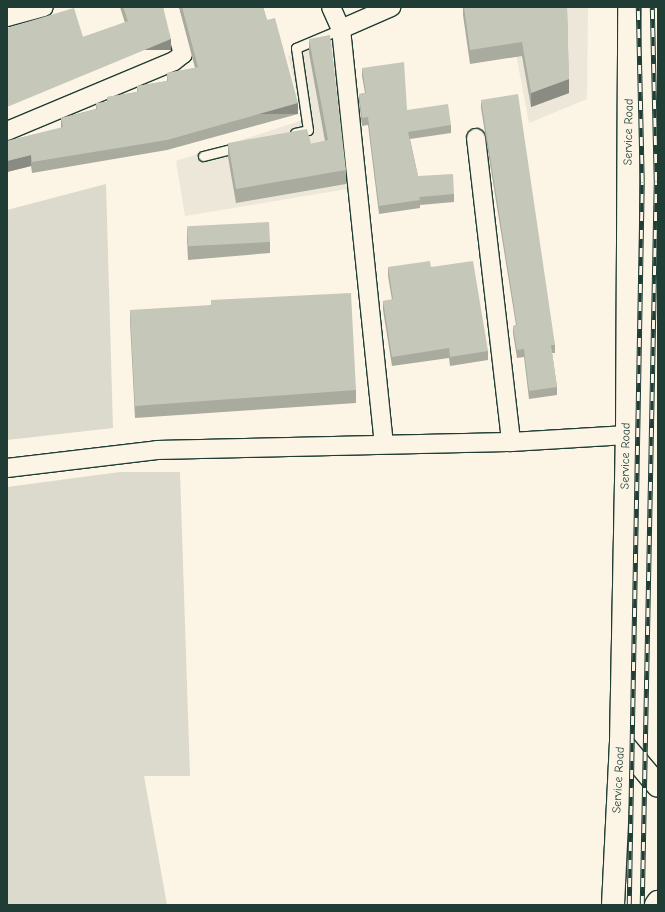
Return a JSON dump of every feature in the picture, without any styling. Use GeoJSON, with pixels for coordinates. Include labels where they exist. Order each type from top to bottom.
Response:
{"type":"FeatureCollection","features":[{"type":"Feature","properties":{"kind":"main road","name":"Service Road"},"geometry":{"type":"LineString","coordinates":[[613,905],[621,742],[627,435],[629,7]]}},
{"type":"Feature","properties":{"kind":"main road"},"geometry":{"type":"LineString","coordinates":[[621,742],[658,786]]}},
{"type":"Feature","properties":{"kind":"street"},"geometry":{"type":"LineString","coordinates":[[7,17],[44,7]]}},
{"type":"Feature","properties":{"kind":"street"},"geometry":{"type":"LineString","coordinates":[[7,131],[174,61],[183,54],[170,7]]}},
{"type":"Feature","properties":{"kind":"street"},"geometry":{"type":"LineString","coordinates":[[331,7],[341,29],[384,444]]}},
{"type":"Feature","properties":{"kind":"street"},"geometry":{"type":"LineString","coordinates":[[341,29],[391,7]]}},
{"type":"Feature","properties":{"kind":"street"},"geometry":{"type":"LineString","coordinates":[[476,138],[511,442]]}},
{"type":"Feature","properties":{"kind":"street"},"geometry":{"type":"LineString","coordinates":[[7,468],[157,450],[511,442],[627,435]]}},
{"type":"Feature","properties":{"kind":"lane"},"geometry":{"type":"LineString","coordinates":[[286,136],[308,130],[296,48],[341,29]]}},
{"type":"Feature","properties":{"kind":"lane"},"geometry":{"type":"LineString","coordinates":[[203,156],[248,145]]}},
{"type":"Feature","properties":{"kind":"shaded area"},"geometry":{"type":"Polygon","coordinates":[[[507,7],[588,7],[587,99],[529,123],[507,7]]]}},
{"type":"Feature","properties":{"kind":"shaded area"},"geometry":{"type":"Polygon","coordinates":[[[336,38],[353,188],[185,216],[176,161],[303,120],[288,56],[336,38]]]}},
{"type":"Feature","properties":{"kind":"shaded area"},"geometry":{"type":"Polygon","coordinates":[[[106,184],[113,428],[7,440],[7,210],[106,184]]]}},
{"type":"Feature","properties":{"kind":"shaded area"},"geometry":{"type":"Polygon","coordinates":[[[120,472],[180,472],[190,776],[144,776],[167,905],[7,905],[7,487],[120,472]]]}},
{"type":"Feature","properties":{"kind":"building"},"geometry":{"type":"Polygon","coordinates":[[[123,7],[163,7],[171,39],[7,107],[7,28],[74,8],[83,37],[128,21],[123,7]]]}},
{"type":"Feature","properties":{"kind":"building"},"geometry":{"type":"Polygon","coordinates":[[[182,7],[263,7],[267,20],[275,18],[298,103],[167,140],[32,162],[31,155],[7,161],[7,141],[63,127],[61,118],[97,109],[96,103],[108,102],[107,97],[138,92],[137,86],[168,81],[167,73],[198,67],[182,7]]]}},
{"type":"Feature","properties":{"kind":"building"},"geometry":{"type":"Polygon","coordinates":[[[464,7],[567,7],[569,79],[531,93],[522,42],[470,50],[464,7]]]}},
{"type":"Feature","properties":{"kind":"building"},"geometry":{"type":"Polygon","coordinates":[[[330,35],[346,170],[236,189],[228,143],[307,129],[311,144],[328,140],[309,39],[330,35]]]}},
{"type":"Feature","properties":{"kind":"building"},"geometry":{"type":"Polygon","coordinates":[[[404,62],[407,110],[448,104],[451,125],[408,132],[418,176],[453,174],[454,194],[419,197],[420,200],[379,206],[368,117],[362,118],[359,94],[366,93],[362,68],[404,62]]]}},
{"type":"Feature","properties":{"kind":"building"},"geometry":{"type":"Polygon","coordinates":[[[518,94],[555,345],[551,345],[557,387],[529,391],[524,349],[517,350],[513,326],[517,325],[481,100],[518,94]]]}},
{"type":"Feature","properties":{"kind":"building"},"geometry":{"type":"Polygon","coordinates":[[[269,222],[270,242],[188,246],[187,226],[269,222]]]}},
{"type":"Feature","properties":{"kind":"building"},"geometry":{"type":"Polygon","coordinates":[[[430,261],[431,267],[473,261],[488,351],[450,357],[449,348],[392,357],[383,301],[393,299],[388,267],[430,261]]]}},
{"type":"Feature","properties":{"kind":"building"},"geometry":{"type":"Polygon","coordinates":[[[351,293],[356,390],[135,406],[130,310],[211,305],[211,300],[351,293]]]}},
{"type":"Feature","properties":{"kind":"railway"},"geometry":{"type":"LineString","coordinates":[[629,905],[642,182],[638,7]]}},
{"type":"Feature","properties":{"kind":"railway"},"geometry":{"type":"LineString","coordinates":[[642,905],[656,181],[652,7]]}}]}
